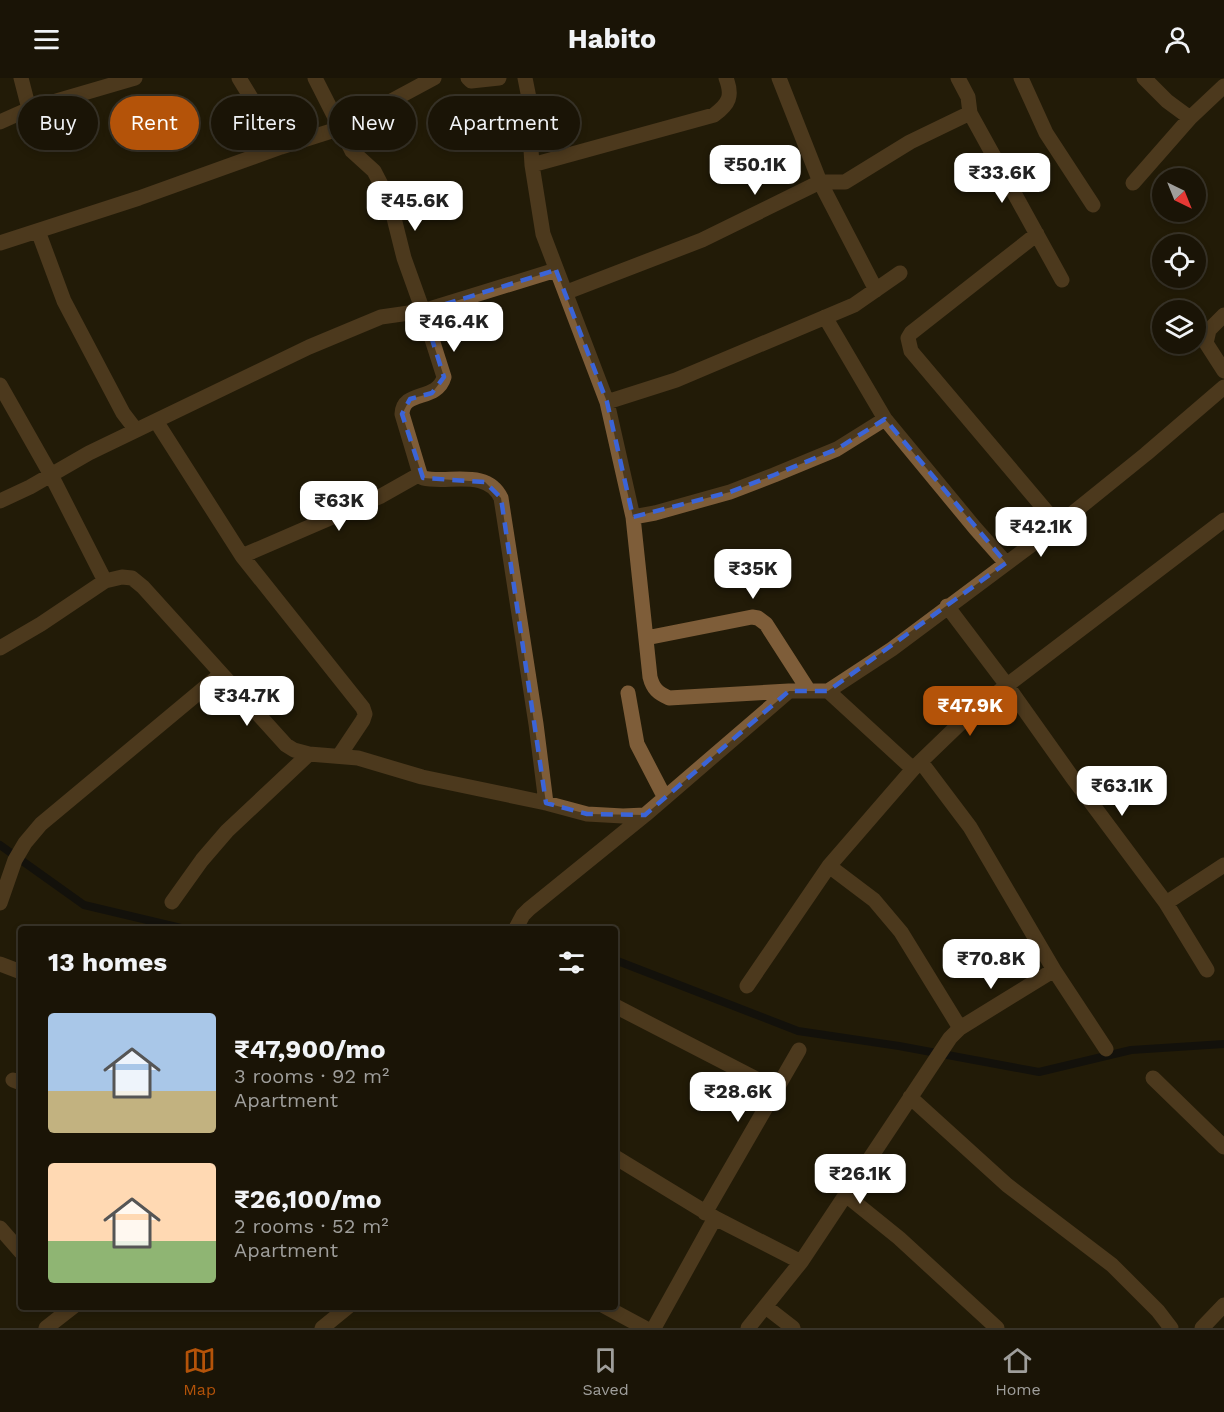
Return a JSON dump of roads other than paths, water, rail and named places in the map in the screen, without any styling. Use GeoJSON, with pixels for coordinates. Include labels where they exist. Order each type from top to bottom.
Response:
{"type":"FeatureCollection","features":[{"type":"Feature","properties":{"kind":"street"},"geometry":{"type":"LineString","coordinates":[[21,78],[26,96]]}},
{"type":"Feature","properties":{"kind":"street"},"geometry":{"type":"LineString","coordinates":[[73,96],[135,78]]}},
{"type":"Feature","properties":{"kind":"street"},"geometry":{"type":"LineString","coordinates":[[239,78],[250,96]]}},
{"type":"Feature","properties":{"kind":"street"},"geometry":{"type":"LineString","coordinates":[[315,78],[329,105]]}},
{"type":"Feature","properties":{"kind":"street"},"geometry":{"type":"LineString","coordinates":[[401,96],[434,78]]}},
{"type":"Feature","properties":{"kind":"street"},"geometry":{"type":"LineString","coordinates":[[468,78],[471,81],[499,78]]}},
{"type":"Feature","properties":{"kind":"street"},"geometry":{"type":"LineString","coordinates":[[525,78],[530,103],[532,165],[543,234],[607,402],[633,517],[652,687],[659,694],[669,698],[828,691],[892,649],[1058,525],[1224,387]]}},
{"type":"Feature","properties":{"kind":"street"},"geometry":{"type":"LineString","coordinates":[[532,165],[714,115],[725,107],[729,98],[731,90],[726,78]]}},
{"type":"Feature","properties":{"kind":"street"},"geometry":{"type":"LineString","coordinates":[[779,78],[820,183],[876,290]]}},
{"type":"Feature","properties":{"kind":"street"},"geometry":{"type":"LineString","coordinates":[[958,78],[968,97],[970,113],[1062,280]]}},
{"type":"Feature","properties":{"kind":"street"},"geometry":{"type":"LineString","coordinates":[[1021,78],[1046,133],[1093,205]]}},
{"type":"Feature","properties":{"kind":"street"},"geometry":{"type":"LineString","coordinates":[[1144,78],[1190,118]]}},
{"type":"Feature","properties":{"kind":"street"},"geometry":{"type":"LineString","coordinates":[[1133,183],[1190,118],[1224,86]]}},
{"type":"Feature","properties":{"kind":"street"},"geometry":{"type":"LineString","coordinates":[[567,292],[702,240],[820,183],[845,182],[910,142],[970,113]]}},
{"type":"Feature","properties":{"kind":"street"},"geometry":{"type":"LineString","coordinates":[[0,122],[18,114]]}},
{"type":"Feature","properties":{"kind":"street"},"geometry":{"type":"LineString","coordinates":[[0,243],[272,150]]}},
{"type":"Feature","properties":{"kind":"street"},"geometry":{"type":"LineString","coordinates":[[352,150],[374,171],[390,202],[404,258],[444,377],[432,393],[410,399],[402,408],[420,474],[428,479],[474,479],[485,482],[493,487],[501,498],[546,802]]}},
{"type":"Feature","properties":{"kind":"street"},"geometry":{"type":"LineString","coordinates":[[38,231],[64,301],[123,413],[136,430]]}},
{"type":"Feature","properties":{"kind":"street"},"geometry":{"type":"LineString","coordinates":[[1037,234],[911,333],[908,338],[911,351],[1058,525]]}},
{"type":"Feature","properties":{"kind":"street"},"geometry":{"type":"LineString","coordinates":[[0,501],[136,430],[309,347],[381,317],[423,311],[556,270]]}},
{"type":"Feature","properties":{"kind":"street"},"geometry":{"type":"LineString","coordinates":[[607,402],[676,380],[825,317],[854,304],[900,273]]}},
{"type":"Feature","properties":{"kind":"street"},"geometry":{"type":"LineString","coordinates":[[1224,315],[1209,330],[1206,343],[1224,371]]}},
{"type":"Feature","properties":{"kind":"street"},"geometry":{"type":"LineString","coordinates":[[825,317],[885,419],[1006,563]]}},
{"type":"Feature","properties":{"kind":"street"},"geometry":{"type":"LineString","coordinates":[[0,385],[51,475],[105,581]]}},
{"type":"Feature","properties":{"kind":"street"},"geometry":{"type":"LineString","coordinates":[[633,517],[730,492],[774,475],[837,449],[885,419]]}},
{"type":"Feature","properties":{"kind":"street"},"geometry":{"type":"LineString","coordinates":[[156,421],[242,556],[363,708],[365,714],[363,720],[339,756]]}},
{"type":"Feature","properties":{"kind":"street"},"geometry":{"type":"LineString","coordinates":[[242,556],[381,496],[420,474]]}},
{"type":"Feature","properties":{"kind":"street"},"geometry":{"type":"LineString","coordinates":[[747,986],[829,866],[917,766],[972,712],[1224,520]]}},
{"type":"Feature","properties":{"kind":"street"},"geometry":{"type":"LineString","coordinates":[[0,648],[41,624],[105,581],[122,577],[132,579],[143,586],[220,674],[286,745],[294,750],[309,754],[358,758],[422,777],[546,802],[587,814],[645,815]]}},
{"type":"Feature","properties":{"kind":"street"},"geometry":{"type":"LineString","coordinates":[[947,606],[1166,903],[1207,970]]}},
{"type":"Feature","properties":{"kind":"street"},"geometry":{"type":"LineString","coordinates":[[646,638],[752,617],[758,618],[766,624],[809,691]]}},
{"type":"Feature","properties":{"kind":"street"},"geometry":{"type":"LineString","coordinates":[[0,903],[15,860],[25,843],[41,824],[220,674]]}},
{"type":"Feature","properties":{"kind":"street"},"geometry":{"type":"LineString","coordinates":[[517,926],[529,909],[645,815],[789,691]]}},
{"type":"Feature","properties":{"kind":"street"},"geometry":{"type":"LineString","coordinates":[[828,691],[917,766],[970,827],[1054,970],[1106,1049]]}},
{"type":"Feature","properties":{"kind":"street"},"geometry":{"type":"LineString","coordinates":[[628,693],[637,744],[665,798]]}},
{"type":"Feature","properties":{"kind":"street"},"geometry":{"type":"LineString","coordinates":[[172,902],[202,860],[227,831],[309,754]]}},
{"type":"Feature","properties":{"kind":"street"},"geometry":{"type":"LineString","coordinates":[[1166,903],[1224,865]]}},
{"type":"Feature","properties":{"kind":"street"},"geometry":{"type":"LineString","coordinates":[[829,866],[874,900],[901,932],[955,1033]]}},
{"type":"Feature","properties":{"kind":"street"},"geometry":{"type":"LineString","coordinates":[[0,964],[18,971]]}},
{"type":"Feature","properties":{"kind":"street"},"geometry":{"type":"LineString","coordinates":[[748,1328],[801,1262],[847,1196],[936,1056],[955,1033],[1054,970]]}},
{"type":"Feature","properties":{"kind":"street"},"geometry":{"type":"LineString","coordinates":[[618,1008],[776,1089]]}},
{"type":"Feature","properties":{"kind":"street"},"geometry":{"type":"LineString","coordinates":[[654,1328],[710,1215],[799,1050]]}},
{"type":"Feature","properties":{"kind":"street"},"geometry":{"type":"LineString","coordinates":[[1153,1078],[1224,1147]]}},
{"type":"Feature","properties":{"kind":"street"},"geometry":{"type":"LineString","coordinates":[[910,1097],[1007,1185],[1112,1265],[1172,1328]]}},
{"type":"Feature","properties":{"kind":"street"},"geometry":{"type":"LineString","coordinates":[[618,1159],[710,1215],[801,1262]]}},
{"type":"Feature","properties":{"kind":"street"},"geometry":{"type":"LineString","coordinates":[[847,1196],[899,1239],[997,1328]]}},
{"type":"Feature","properties":{"kind":"street"},"geometry":{"type":"LineString","coordinates":[[0,1228],[18,1249]]}},
{"type":"Feature","properties":{"kind":"street"},"geometry":{"type":"LineString","coordinates":[[1202,1328],[1224,1305]]}},
{"type":"Feature","properties":{"kind":"street"},"geometry":{"type":"LineString","coordinates":[[766,1307],[793,1328]]}},
{"type":"Feature","properties":{"kind":"street"},"geometry":{"type":"LineString","coordinates":[[46,1328],[68,1310]]}},
{"type":"Feature","properties":{"kind":"street"},"geometry":{"type":"LineString","coordinates":[[322,1328],[344,1310]]}},
{"type":"Feature","properties":{"kind":"street"},"geometry":{"type":"LineString","coordinates":[[611,1310],[645,1328]]}},
{"type":"Feature","properties":{"kind":"waterway"},"geometry":{"type":"LineString","coordinates":[[0,845],[84,905],[173,926]]}},
{"type":"Feature","properties":{"kind":"waterway"},"geometry":{"type":"LineString","coordinates":[[618,961],[798,1031],[899,1046],[1039,1072],[1131,1050],[1224,1044]]}}]}
